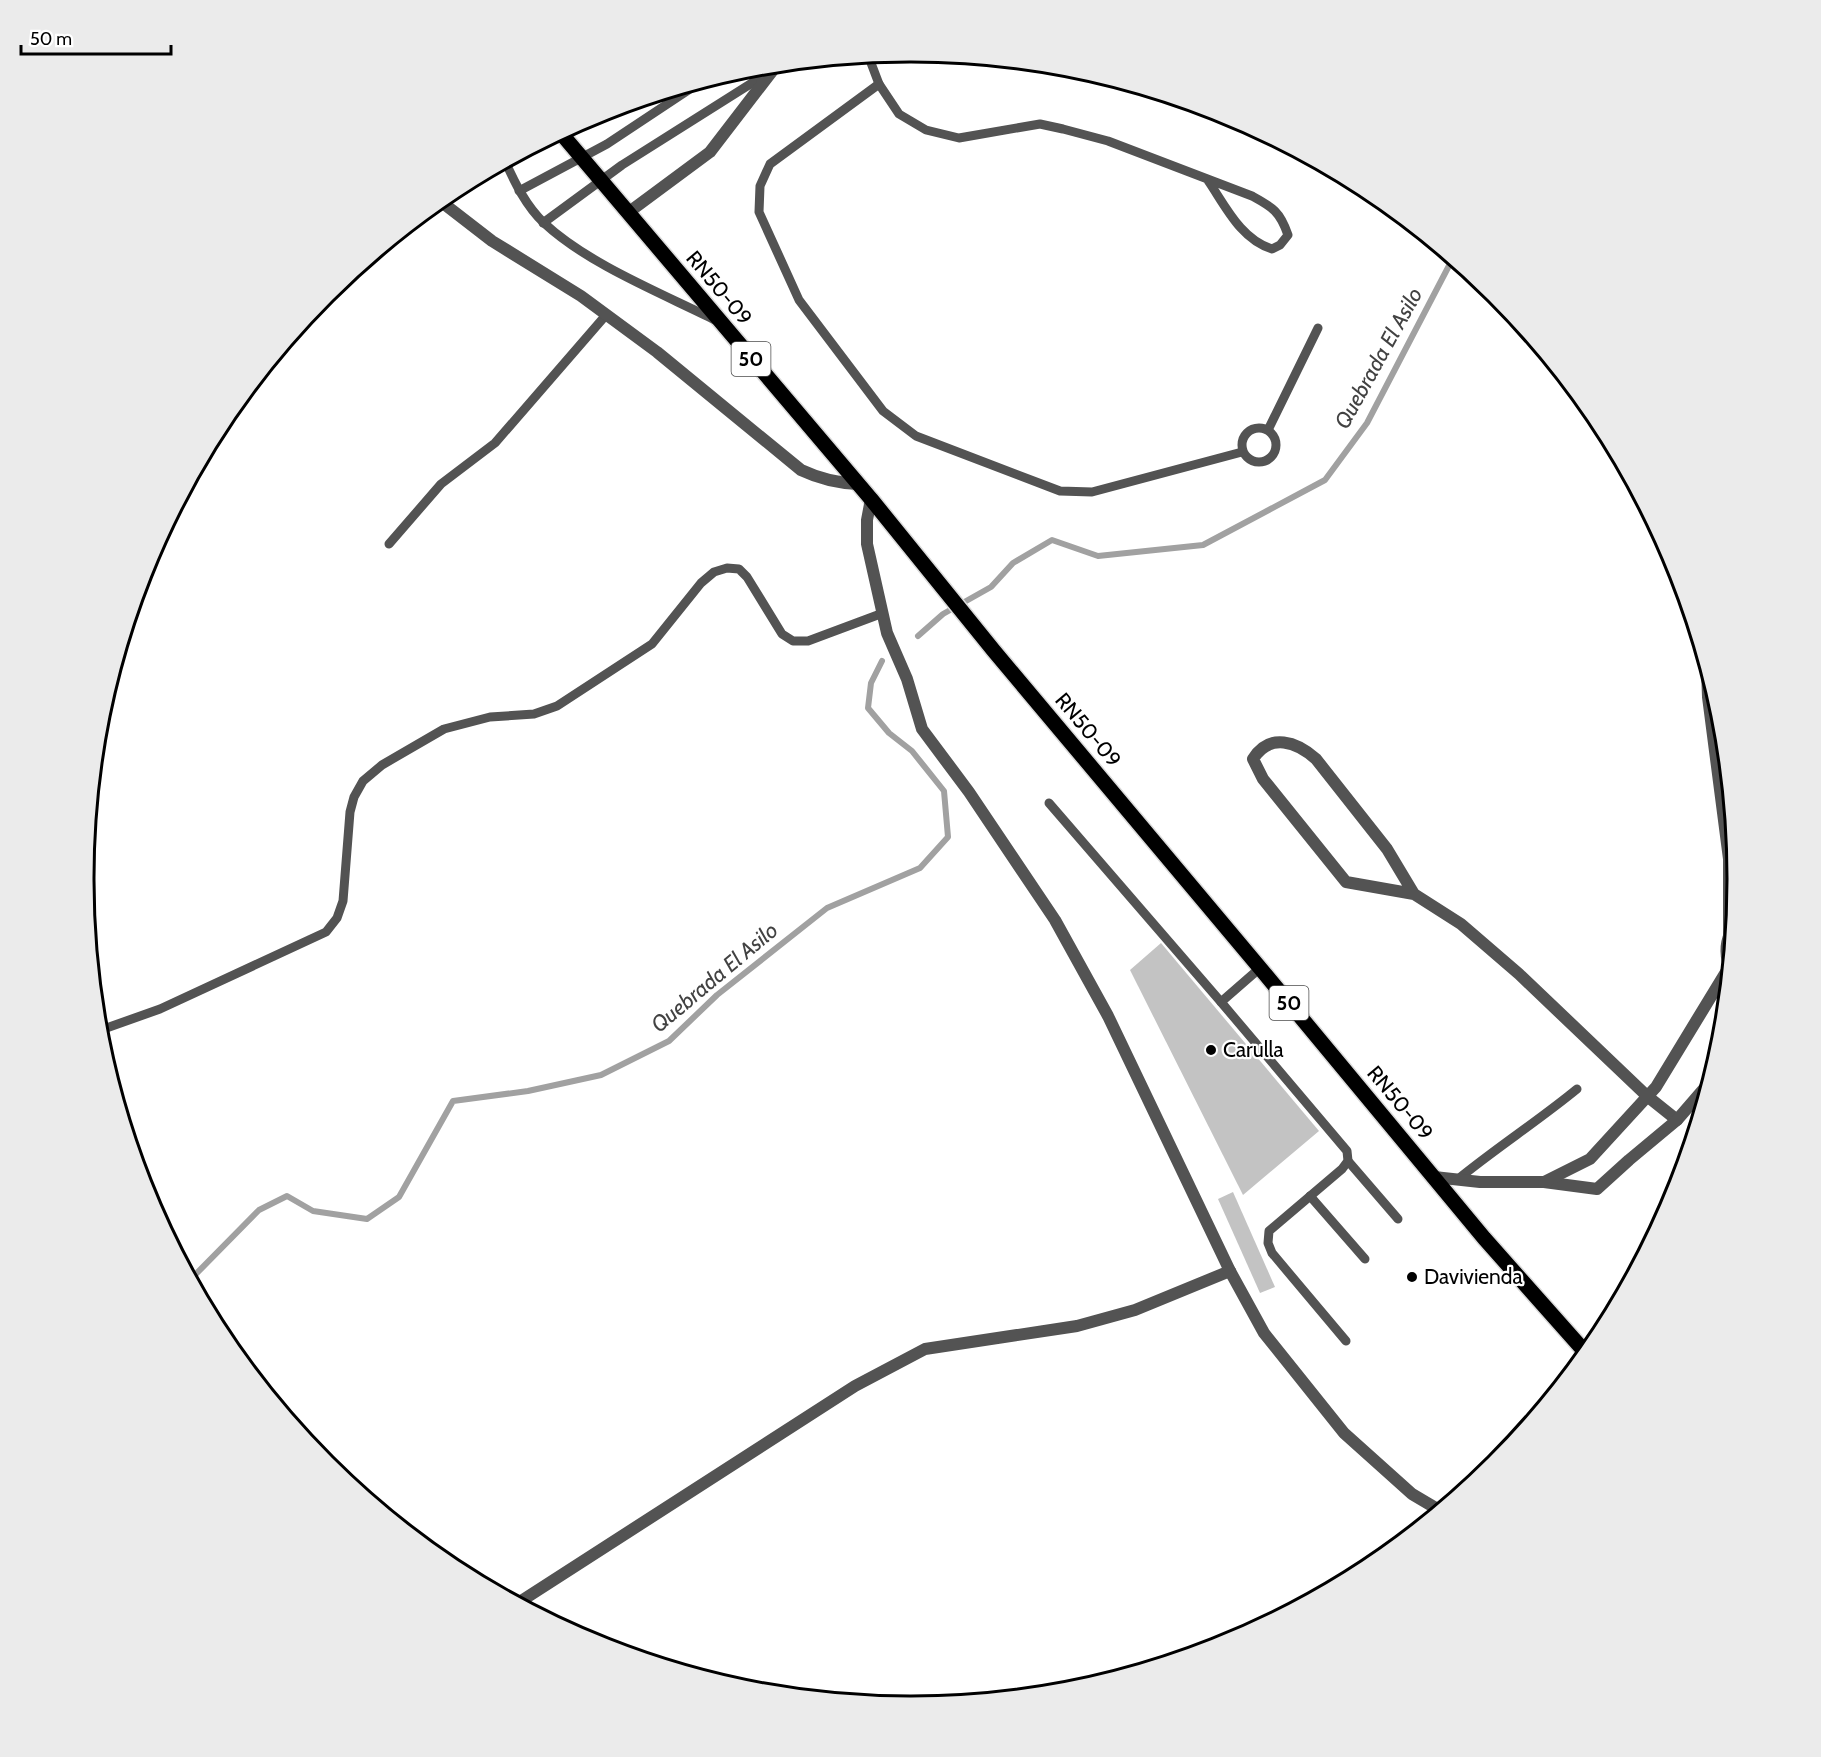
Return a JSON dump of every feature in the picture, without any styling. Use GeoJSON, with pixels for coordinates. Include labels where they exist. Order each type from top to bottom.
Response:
{"type":"FeatureCollection","features":[{"type":"Feature","properties":{"kind":"main road","name":"RN50-09"},"geometry":{"type":"LineString","coordinates":[[566,138],[872,499],[994,651],[1484,1238],[1580,1346]]}},
{"type":"Feature","properties":{"kind":"street"},"geometry":{"type":"LineString","coordinates":[[629,212],[710,152],[772,73]]}},
{"type":"Feature","properties":{"kind":"street"},"geometry":{"type":"LineString","coordinates":[[447,206],[492,241],[581,296],[657,352],[801,470],[821,479],[858,484]]}},
{"type":"Feature","properties":{"kind":"street"},"geometry":{"type":"LineString","coordinates":[[872,499],[867,520],[867,544],[888,633],[907,679],[922,729],[969,792],[1055,920],[1108,1016],[1230,1271],[1264,1333],[1344,1434],[1412,1494],[1433,1506]]}},
{"type":"Feature","properties":{"kind":"street"},"geometry":{"type":"LineString","coordinates":[[1709,708],[1726,838]]}},
{"type":"Feature","properties":{"kind":"street"},"geometry":{"type":"LineString","coordinates":[[1414,894],[1387,849],[1316,759],[1306,750],[1291,743],[1270,744],[1258,751],[1253,759],[1263,779],[1346,882],[1414,894],[1461,924],[1519,974],[1647,1096],[1677,1120]]}},
{"type":"Feature","properties":{"kind":"street"},"geometry":{"type":"LineString","coordinates":[[1545,1182],[1590,1159],[1647,1096],[1672,1063],[1722,980]]}},
{"type":"Feature","properties":{"kind":"street"},"geometry":{"type":"LineString","coordinates":[[1434,1177],[1480,1182],[1545,1182],[1597,1189],[1677,1120],[1698,1095]]}},
{"type":"Feature","properties":{"kind":"street"},"geometry":{"type":"LineString","coordinates":[[526,1599],[855,1386],[925,1349],[1077,1326],[1135,1310],[1230,1271]]}},
{"type":"Feature","properties":{"kind":"lane"},"geometry":{"type":"LineString","coordinates":[[871,63],[879,84],[899,114],[926,130],[959,138],[1040,124],[1108,141],[1252,196],[1273,207],[1283,219],[1288,235],[1280,245],[1272,249],[1258,245],[1243,232],[1207,179]]}},
{"type":"Feature","properties":{"kind":"lane"},"geometry":{"type":"LineString","coordinates":[[543,223],[601,179],[765,75]]}},
{"type":"Feature","properties":{"kind":"lane"},"geometry":{"type":"LineString","coordinates":[[879,84],[770,164],[760,186],[759,212],[799,300],[883,411],[916,436],[1060,491],[1092,492],[1242,452]]}},
{"type":"Feature","properties":{"kind":"lane"},"geometry":{"type":"LineString","coordinates":[[519,191],[607,144],[682,94]]}},
{"type":"Feature","properties":{"kind":"lane"},"geometry":{"type":"LineString","coordinates":[[508,168],[519,191],[543,223],[574,246],[613,269],[720,322]]}},
{"type":"Feature","properties":{"kind":"lane"},"geometry":{"type":"LineString","coordinates":[[389,544],[441,484],[495,443],[606,315]]}},
{"type":"Feature","properties":{"kind":"lane"},"geometry":{"type":"LineString","coordinates":[[1268,430],[1318,328]]}},
{"type":"Feature","properties":{"kind":"lane"},"geometry":{"type":"LineString","coordinates":[[1256,428],[1268,430],[1274,438],[1275,448],[1271,457],[1262,462],[1252,461],[1242,452],[1241,444],[1246,434],[1256,428]]}},
{"type":"Feature","properties":{"kind":"lane"},"geometry":{"type":"LineString","coordinates":[[107,1028],[160,1009],[326,932],[337,918],[343,901],[350,812],[354,797],[363,781],[382,765],[444,729],[490,717],[534,714],[557,706],[652,644],[701,584],[714,572],[727,568],[739,569],[747,577],[782,634],[793,641],[808,641],[883,613]]}},
{"type":"Feature","properties":{"kind":"lane"},"geometry":{"type":"LineString","coordinates":[[1049,803],[1347,1151],[1348,1161],[1398,1218]]}},
{"type":"Feature","properties":{"kind":"lane"},"geometry":{"type":"LineString","coordinates":[[1221,1002],[1260,968]]}},
{"type":"Feature","properties":{"kind":"lane"},"geometry":{"type":"LineString","coordinates":[[1457,1180],[1577,1089]]}},
{"type":"Feature","properties":{"kind":"lane"},"geometry":{"type":"LineString","coordinates":[[1346,1341],[1272,1253],[1269,1231],[1342,1169],[1348,1161]]}},
{"type":"Feature","properties":{"kind":"lane"},"geometry":{"type":"LineString","coordinates":[[1310,1197],[1365,1259]]}},
{"type":"Feature","properties":{"kind":"building","name":"Carulla"},"geometry":{"type":"Polygon","coordinates":[[[1161,943],[1319,1131],[1243,1195],[1130,970],[1161,943]]]}},
{"type":"Feature","properties":{"kind":"building"},"geometry":{"type":"Polygon","coordinates":[[[1233,1192],[1275,1287],[1260,1293],[1218,1199],[1233,1192]]]}},
{"type":"Feature","properties":{"kind":"waterway","name":"Quebrada El Asilo"},"geometry":{"type":"LineString","coordinates":[[918,636],[943,614],[991,587],[1013,563],[1052,540],[1098,556],[1203,545],[1325,480],[1367,423],[1450,265]]}},
{"type":"Feature","properties":{"kind":"waterway","name":"Quebrada El Asilo"},"geometry":{"type":"LineString","coordinates":[[196,1274],[259,1210],[287,1196],[313,1211],[367,1219],[399,1197],[453,1101],[528,1091],[601,1075],[669,1041],[717,995],[827,908],[920,868],[948,837],[944,791],[912,751],[889,733],[868,708],[871,683],[882,661]]}},
{"type":"Feature","properties":{"kind":"place","name":"Carulla"},"geometry":{"type":"Point","coordinates":[1211,1050]}},
{"type":"Feature","properties":{"kind":"place","name":"Davivienda"},"geometry":{"type":"Point","coordinates":[1412,1277]}}]}
